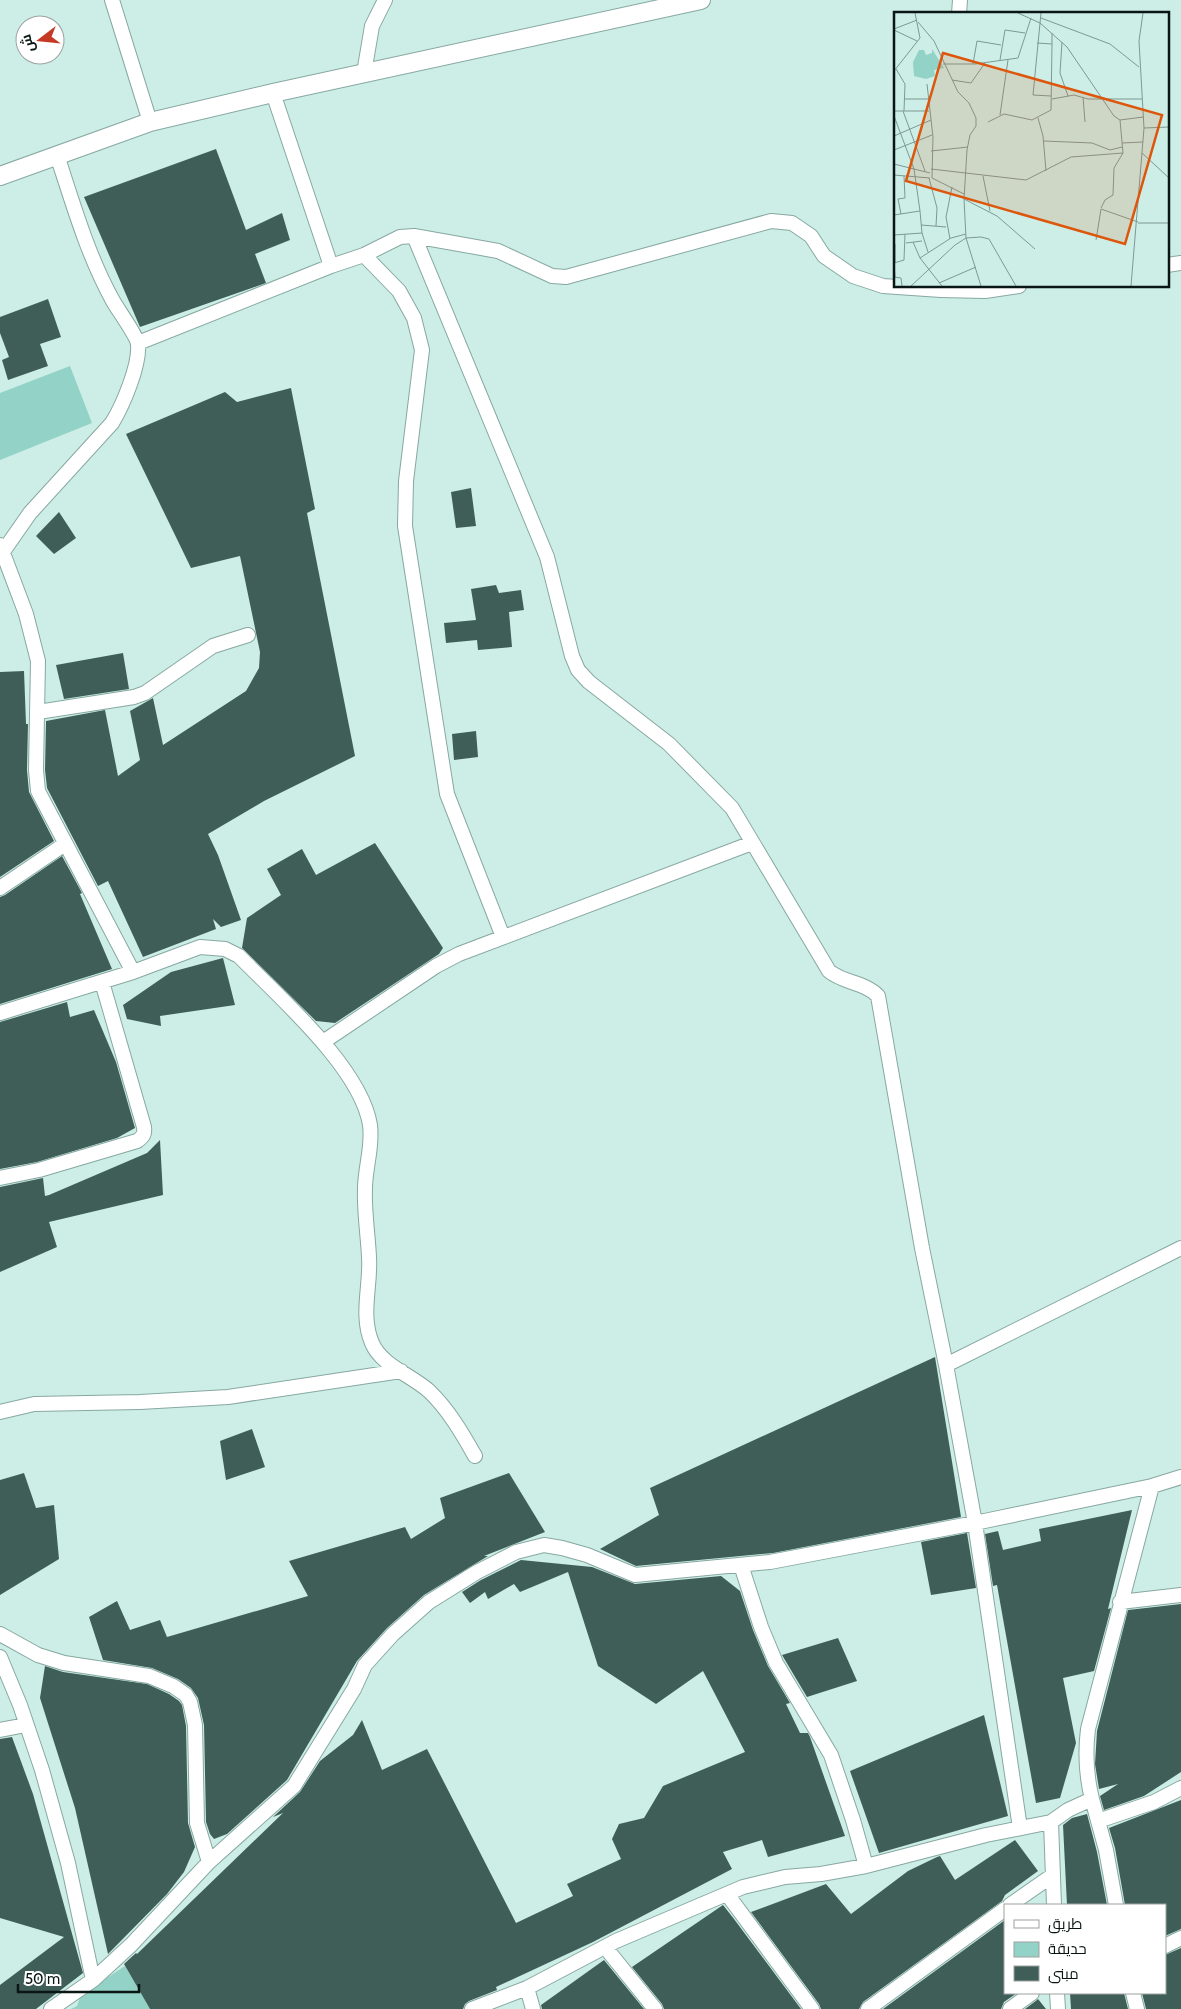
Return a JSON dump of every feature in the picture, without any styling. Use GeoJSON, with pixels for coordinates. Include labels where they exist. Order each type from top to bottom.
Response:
{"type":"FeatureCollection","features":[{"type":"Feature","properties":{"kind":"street"},"geometry":{"type":"LineString","coordinates":[[112,0],[150,122]]}},
{"type":"Feature","properties":{"kind":"street"},"geometry":{"type":"LineString","coordinates":[[364,73],[372,26],[385,0]]}},
{"type":"Feature","properties":{"kind":"street"},"geometry":{"type":"LineString","coordinates":[[0,176],[150,122],[364,73],[701,0]]}},
{"type":"Feature","properties":{"kind":"street"},"geometry":{"type":"LineString","coordinates":[[274,93],[331,266]]}},
{"type":"Feature","properties":{"kind":"street"},"geometry":{"type":"LineString","coordinates":[[57,155],[89,250],[112,300],[138,343],[129,386],[122,407],[112,423],[30,514],[1,551],[26,614],[38,661],[36,783],[38,790],[133,972]]}},
{"type":"Feature","properties":{"kind":"street"},"geometry":{"type":"LineString","coordinates":[[138,343],[331,266],[364,255],[400,236],[414,236],[475,245],[498,251],[552,276],[566,277],[771,221],[792,223],[811,236],[824,256],[853,276],[883,286],[894,286]]}},
{"type":"Feature","properties":{"kind":"street"},"geometry":{"type":"LineString","coordinates":[[414,236],[547,557],[572,656],[578,670],[588,682],[669,744],[732,808],[829,971],[834,975],[872,990],[878,996],[922,1248],[946,1365],[974,1523],[1020,1828]]}},
{"type":"Feature","properties":{"kind":"street"},"geometry":{"type":"LineString","coordinates":[[364,255],[399,291],[414,318],[422,350],[406,481],[405,526],[447,794],[503,937]]}},
{"type":"Feature","properties":{"kind":"street"},"geometry":{"type":"LineString","coordinates":[[1168,265],[1181,262]]}},
{"type":"Feature","properties":{"kind":"street"},"geometry":{"type":"LineString","coordinates":[[941,288],[985,291],[1005,288]]}},
{"type":"Feature","properties":{"kind":"street"},"geometry":{"type":"LineString","coordinates":[[38,712],[134,697],[146,693],[213,646],[248,635]]}},
{"type":"Feature","properties":{"kind":"street"},"geometry":{"type":"LineString","coordinates":[[323,1042],[436,966],[459,954],[752,843]]}},
{"type":"Feature","properties":{"kind":"street"},"geometry":{"type":"LineString","coordinates":[[0,888],[65,844]]}},
{"type":"Feature","properties":{"kind":"street"},"geometry":{"type":"LineString","coordinates":[[0,1013],[133,972],[200,947],[224,949],[239,956],[323,1042],[359,1092],[370,1124],[371,1147],[365,1188],[370,1263],[365,1319],[372,1344],[381,1359],[401,1370],[429,1392],[458,1426],[475,1456]]}},
{"type":"Feature","properties":{"kind":"street"},"geometry":{"type":"LineString","coordinates":[[0,1178],[56,1165],[137,1142],[143,1137],[145,1133],[144,1126],[102,982]]}},
{"type":"Feature","properties":{"kind":"street"},"geometry":{"type":"LineString","coordinates":[[946,1365],[1181,1248]]}},
{"type":"Feature","properties":{"kind":"street"},"geometry":{"type":"LineString","coordinates":[[0,1412],[34,1404],[140,1402],[228,1397],[401,1370]]}},
{"type":"Feature","properties":{"kind":"street"},"geometry":{"type":"LineString","coordinates":[[51,2009],[93,1980],[131,1945],[209,1862],[294,1786],[308,1767],[354,1689],[365,1665],[393,1634],[429,1602],[476,1572],[516,1552],[544,1545],[587,1555],[635,1575],[770,1562],[974,1523],[1152,1486],[1181,1477]]}},
{"type":"Feature","properties":{"kind":"street"},"geometry":{"type":"LineString","coordinates":[[1116,1904],[1098,1821],[1086,1778],[1086,1749],[1088,1729],[1152,1486]]}},
{"type":"Feature","properties":{"kind":"street"},"geometry":{"type":"LineString","coordinates":[[741,1565],[761,1628],[776,1663],[831,1755],[866,1866]]}},
{"type":"Feature","properties":{"kind":"street"},"geometry":{"type":"LineString","coordinates":[[1120,1602],[1181,1595]]}},
{"type":"Feature","properties":{"kind":"street"},"geometry":{"type":"LineString","coordinates":[[0,1634],[38,1655],[64,1663],[149,1676],[173,1686],[186,1695],[190,1702],[195,1725],[197,1823],[209,1862]]}},
{"type":"Feature","properties":{"kind":"street"},"geometry":{"type":"LineString","coordinates":[[0,1658],[42,1770],[68,1863],[93,1980]]}},
{"type":"Feature","properties":{"kind":"street"},"geometry":{"type":"LineString","coordinates":[[0,1730],[26,1724]]}},
{"type":"Feature","properties":{"kind":"street"},"geometry":{"type":"LineString","coordinates":[[1098,1821],[1154,1802],[1181,1788]]}},
{"type":"Feature","properties":{"kind":"street"},"geometry":{"type":"LineString","coordinates":[[472,2009],[527,1988],[605,1947],[743,1887],[785,1877],[821,1874],[866,1866],[986,1835],[1051,1822],[1068,1810],[1092,1800]]}},
{"type":"Feature","properties":{"kind":"street"},"geometry":{"type":"LineString","coordinates":[[1051,1822],[1054,1904]]}},
{"type":"Feature","properties":{"kind":"street"},"geometry":{"type":"LineString","coordinates":[[1011,1904],[1053,1875]]}},
{"type":"Feature","properties":{"kind":"street"},"geometry":{"type":"LineString","coordinates":[[727,1894],[812,2009]]}},
{"type":"Feature","properties":{"kind":"street"},"geometry":{"type":"LineString","coordinates":[[868,2009],[1004,1910]]}},
{"type":"Feature","properties":{"kind":"street"},"geometry":{"type":"LineString","coordinates":[[1166,1946],[1181,1938]]}},
{"type":"Feature","properties":{"kind":"street"},"geometry":{"type":"LineString","coordinates":[[605,1947],[655,2009]]}},
{"type":"Feature","properties":{"kind":"street"},"geometry":{"type":"LineString","coordinates":[[527,1988],[533,2009]]}},
{"type":"Feature","properties":{"kind":"street"},"geometry":{"type":"LineString","coordinates":[[1010,2009],[1031,1994]]}},
{"type":"Feature","properties":{"kind":"street"},"geometry":{"type":"LineString","coordinates":[[1057,1994],[1058,2009]]}},
{"type":"Feature","properties":{"kind":"street"},"geometry":{"type":"LineString","coordinates":[[1134,1994],[1137,2009]]}},
{"type":"Feature","properties":{"kind":"green space"},"geometry":{"type":"Polygon","coordinates":[[[70,366],[92,423],[0,460],[0,393],[70,366]]]}},
{"type":"Feature","properties":{"kind":"green space"},"geometry":{"type":"Polygon","coordinates":[[[125,1966],[150,2009],[71,2009],[77,2006],[81,1995],[125,1966]]]}},
{"type":"Feature","properties":{"kind":"building"},"geometry":{"type":"Polygon","coordinates":[[[216,149],[246,230],[282,213],[290,240],[255,254],[266,283],[140,327],[84,197],[216,149]]]}},
{"type":"Feature","properties":{"kind":"building"},"geometry":{"type":"Polygon","coordinates":[[[48,299],[61,337],[40,344],[48,366],[8,380],[2,360],[9,357],[0,333],[0,317],[48,299]]]}},
{"type":"Feature","properties":{"kind":"building"},"geometry":{"type":"Polygon","coordinates":[[[291,388],[315,509],[307,513],[355,756],[264,801],[208,834],[218,855],[241,920],[221,927],[213,919],[216,929],[143,957],[108,881],[98,886],[47,788],[45,770],[46,721],[105,710],[118,776],[140,760],[130,711],[153,698],[163,745],[246,691],[259,668],[260,652],[240,556],[191,568],[126,434],[225,392],[237,402],[291,388]]]}},
{"type":"Feature","properties":{"kind":"building"},"geometry":{"type":"Polygon","coordinates":[[[471,488],[476,526],[456,528],[451,492],[471,488]]]}},
{"type":"Feature","properties":{"kind":"building"},"geometry":{"type":"Polygon","coordinates":[[[59,512],[76,538],[54,554],[36,536],[59,512]]]}},
{"type":"Feature","properties":{"kind":"building"},"geometry":{"type":"Polygon","coordinates":[[[496,585],[499,593],[521,590],[524,610],[509,612],[512,647],[478,650],[477,640],[446,643],[444,623],[476,620],[471,589],[496,585]]]}},
{"type":"Feature","properties":{"kind":"building"},"geometry":{"type":"Polygon","coordinates":[[[123,653],[129,689],[64,699],[56,665],[123,653]]]}},
{"type":"Feature","properties":{"kind":"building"},"geometry":{"type":"Polygon","coordinates":[[[24,671],[26,724],[28,724],[27,770],[29,792],[54,841],[0,877],[0,672],[24,671]]]}},
{"type":"Feature","properties":{"kind":"building"},"geometry":{"type":"Polygon","coordinates":[[[476,731],[478,757],[454,760],[452,734],[476,731]]]}},
{"type":"Feature","properties":{"kind":"building"},"geometry":{"type":"Polygon","coordinates":[[[375,843],[443,948],[439,954],[335,1023],[316,1021],[242,948],[247,918],[281,895],[267,869],[302,849],[316,875],[375,843]]]}},
{"type":"Feature","properties":{"kind":"building"},"geometry":{"type":"Polygon","coordinates":[[[62,856],[82,893],[80,894],[112,969],[0,1004],[0,897],[62,856]]]}},
{"type":"Feature","properties":{"kind":"building"},"geometry":{"type":"Polygon","coordinates":[[[223,958],[235,1005],[160,1016],[161,1026],[127,1019],[123,1005],[171,972],[223,958]]]}},
{"type":"Feature","properties":{"kind":"building"},"geometry":{"type":"Polygon","coordinates":[[[67,1002],[70,1017],[94,1010],[116,1062],[135,1128],[117,1138],[37,1162],[0,1169],[0,1022],[67,1002]]]}},
{"type":"Feature","properties":{"kind":"building"},"geometry":{"type":"Polygon","coordinates":[[[160,1140],[163,1195],[49,1222],[57,1247],[0,1272],[0,1187],[43,1178],[45,1196],[49,1195],[147,1153],[160,1140]]]}},
{"type":"Feature","properties":{"kind":"building"},"geometry":{"type":"Polygon","coordinates":[[[935,1357],[961,1517],[773,1553],[636,1566],[600,1549],[659,1515],[650,1488],[935,1357]]]}},
{"type":"Feature","properties":{"kind":"building"},"geometry":{"type":"Polygon","coordinates":[[[252,1429],[265,1467],[226,1480],[220,1441],[252,1429]]]}},
{"type":"Feature","properties":{"kind":"building"},"geometry":{"type":"Polygon","coordinates":[[[24,1473],[36,1508],[54,1505],[59,1559],[0,1595],[0,1480],[24,1473]]]}},
{"type":"Feature","properties":{"kind":"building"},"geometry":{"type":"Polygon","coordinates":[[[509,1473],[545,1532],[484,1556],[488,1556],[424,1595],[387,1628],[357,1661],[287,1780],[227,1834],[214,1839],[206,1822],[204,1725],[198,1698],[191,1688],[178,1679],[152,1668],[103,1660],[89,1617],[117,1601],[130,1630],[160,1620],[167,1637],[308,1596],[289,1561],[405,1527],[411,1539],[445,1518],[440,1498],[509,1473]]]}},
{"type":"Feature","properties":{"kind":"building"},"geometry":{"type":"Polygon","coordinates":[[[1132,1510],[1108,1609],[1111,1608],[1094,1671],[1063,1678],[1076,1743],[1060,1798],[1036,1803],[997,1585],[993,1586],[985,1534],[998,1531],[1003,1550],[1041,1541],[1039,1529],[1132,1510]]]}},
{"type":"Feature","properties":{"kind":"building"},"geometry":{"type":"Polygon","coordinates":[[[967,1533],[976,1588],[931,1595],[921,1542],[967,1533]]]}},
{"type":"Feature","properties":{"kind":"building"},"geometry":{"type":"Polygon","coordinates":[[[521,1560],[592,1567],[635,1584],[721,1576],[740,1591],[768,1666],[790,1703],[786,1704],[800,1733],[808,1733],[810,1737],[845,1836],[768,1857],[762,1840],[723,1852],[732,1869],[593,1942],[496,1987],[497,1990],[469,2001],[463,2009],[150,2009],[124,1964],[137,1954],[283,1813],[273,1817],[300,1792],[320,1761],[353,1735],[362,1720],[382,1770],[427,1749],[516,1923],[573,1896],[567,1884],[621,1859],[612,1839],[619,1824],[644,1818],[663,1786],[745,1752],[703,1671],[656,1704],[598,1666],[568,1572],[520,1592],[514,1584],[488,1599],[485,1592],[470,1603],[462,1592],[521,1560]]]}},
{"type":"Feature","properties":{"kind":"building"},"geometry":{"type":"Polygon","coordinates":[[[1181,1604],[1181,1772],[1144,1796],[1104,1810],[1100,1796],[1118,1784],[1099,1789],[1095,1764],[1097,1731],[1128,1610],[1181,1604]]]}},
{"type":"Feature","properties":{"kind":"building"},"geometry":{"type":"Polygon","coordinates":[[[838,1638],[857,1681],[807,1697],[782,1655],[838,1638]]]}},
{"type":"Feature","properties":{"kind":"building"},"geometry":{"type":"Polygon","coordinates":[[[45,1666],[63,1672],[147,1684],[169,1694],[182,1705],[186,1726],[188,1823],[195,1847],[184,1872],[167,1894],[108,1954],[75,1808],[40,1698],[45,1666]]]}},
{"type":"Feature","properties":{"kind":"building"},"geometry":{"type":"Polygon","coordinates":[[[984,1715],[1008,1816],[879,1853],[850,1771],[984,1715]]]}},
{"type":"Feature","properties":{"kind":"building"},"geometry":{"type":"Polygon","coordinates":[[[12,1737],[33,1794],[83,1973],[36,2009],[0,2009],[0,1985],[64,1937],[0,1918],[0,1739],[12,1737]]]}},
{"type":"Feature","properties":{"kind":"building"},"geometry":{"type":"Polygon","coordinates":[[[1181,1800],[1181,1929],[1166,1936],[1166,1904],[1125,1904],[1115,1848],[1109,1828],[1181,1800]]]}},
{"type":"Feature","properties":{"kind":"building"},"geometry":{"type":"Polygon","coordinates":[[[1087,1814],[1097,1852],[1107,1904],[1067,1904],[1063,1825],[1072,1818],[1087,1814]]]}},
{"type":"Feature","properties":{"kind":"building"},"geometry":{"type":"Polygon","coordinates":[[[1015,1840],[1038,1871],[1005,1895],[1002,1901],[863,2002],[859,2009],[821,2009],[751,1912],[826,1884],[851,1914],[908,1871],[937,1857],[940,1856],[955,1880],[1015,1840]]]}},
{"type":"Feature","properties":{"kind":"building"},"geometry":{"type":"Polygon","coordinates":[[[723,1905],[801,2009],[664,2009],[632,1967],[723,1905]]]}},
{"type":"Feature","properties":{"kind":"building"},"geometry":{"type":"Polygon","coordinates":[[[1004,1921],[1004,1994],[1016,1994],[1004,2002],[1001,2009],[883,2009],[1004,1921]]]}},
{"type":"Feature","properties":{"kind":"building"},"geometry":{"type":"Polygon","coordinates":[[[1181,1948],[1181,2009],[1146,2009],[1142,1994],[1166,1994],[1166,1955],[1181,1948]]]}},
{"type":"Feature","properties":{"kind":"building"},"geometry":{"type":"Polygon","coordinates":[[[604,1960],[644,2009],[542,2009],[541,2005],[604,1960]]]}},
{"type":"Feature","properties":{"kind":"building"},"geometry":{"type":"Polygon","coordinates":[[[1070,1994],[1124,1994],[1128,2009],[1071,2009],[1070,1994]]]}},
{"type":"Feature","properties":{"kind":"building"},"geometry":{"type":"Polygon","coordinates":[[[1037,2000],[1046,2009],[1025,2009],[1037,2000]]]}}]}
